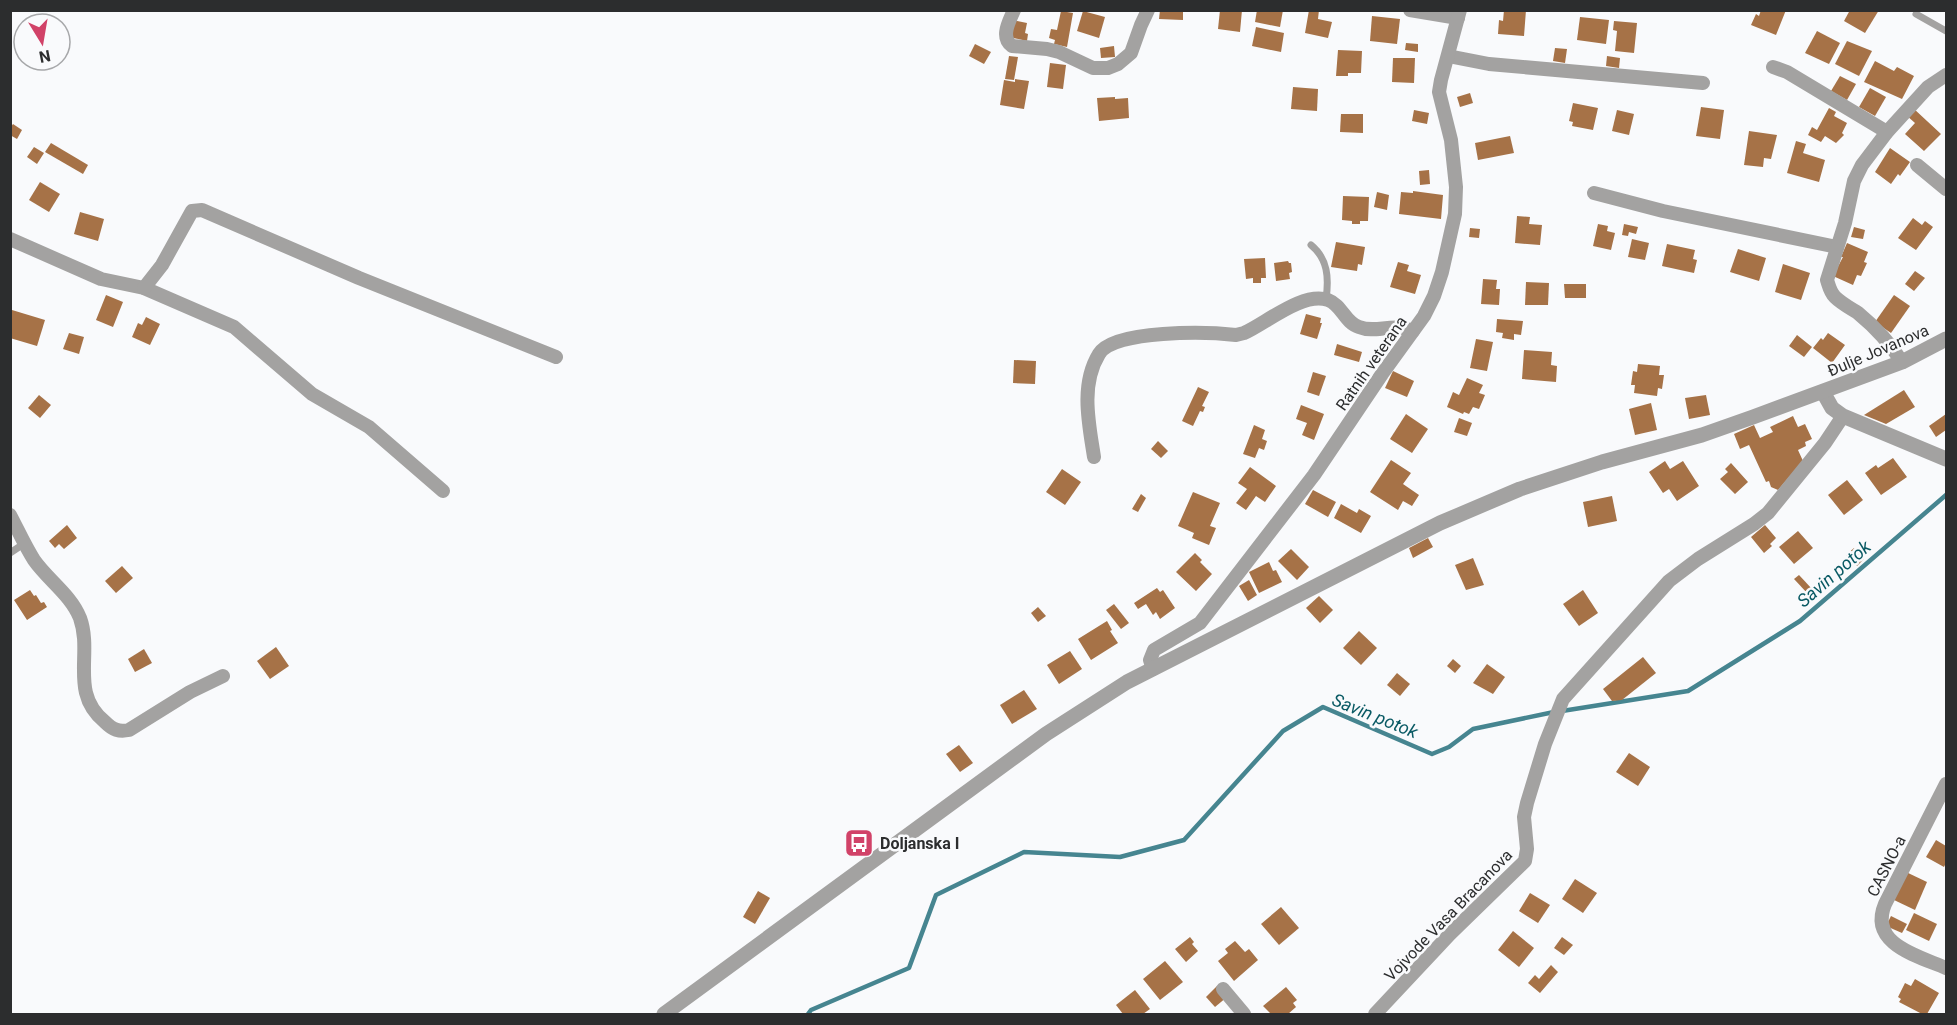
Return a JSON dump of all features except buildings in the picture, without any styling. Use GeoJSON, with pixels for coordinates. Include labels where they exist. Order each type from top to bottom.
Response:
{"type":"FeatureCollection","features":[{"type":"Feature","properties":{"kind":"street"},"geometry":{"type":"LineString","coordinates":[[1014,10],[1006,29],[1005,37],[1008,44],[1059,52],[1087,66],[1099,69],[1118,64],[1131,53],[1148,10]]}},
{"type":"Feature","properties":{"kind":"street"},"geometry":{"type":"LineString","coordinates":[[1410,10],[1459,14]]}},
{"type":"Feature","properties":{"kind":"street","name":"Ratnih veterana"},"geometry":{"type":"LineString","coordinates":[[1153,669],[1150,660],[1154,650],[1200,623],[1314,475],[1413,331],[1434,296],[1455,214],[1454,161],[1439,92],[1459,14]]}},
{"type":"Feature","properties":{"kind":"street"},"geometry":{"type":"LineString","coordinates":[[1448,56],[1489,64],[1703,83]]}},
{"type":"Feature","properties":{"kind":"street"},"geometry":{"type":"LineString","coordinates":[[1773,67],[1787,72],[1887,132]]}},
{"type":"Feature","properties":{"kind":"street"},"geometry":{"type":"LineString","coordinates":[[1902,362],[1893,347],[1881,335],[1861,316],[1834,296],[1827,280],[1845,223],[1854,181],[1862,165],[1887,132],[1928,87],[1947,75]]}},
{"type":"Feature","properties":{"kind":"street"},"geometry":{"type":"LineString","coordinates":[[1917,165],[1947,189]]}},
{"type":"Feature","properties":{"kind":"street"},"geometry":{"type":"LineString","coordinates":[[1594,193],[1663,211],[1837,247]]}},
{"type":"Feature","properties":{"kind":"street"},"geometry":{"type":"LineString","coordinates":[[144,288],[162,265],[192,211],[202,210],[350,274],[556,357]]}},
{"type":"Feature","properties":{"kind":"street"},"geometry":{"type":"LineString","coordinates":[[10,239],[101,279],[144,288],[234,327],[312,394],[369,427],[443,491]]}},
{"type":"Feature","properties":{"kind":"street"},"geometry":{"type":"LineString","coordinates":[[1094,457],[1087,409],[1090,378],[1099,353],[1107,345],[1188,331],[1244,333],[1286,308],[1312,300],[1326,299],[1337,306],[1352,324],[1360,328],[1396,326],[1413,331]]}},
{"type":"Feature","properties":{"kind":"street","name":"Đulje Jovanova"},"geometry":{"type":"LineString","coordinates":[[664,1014],[1046,734],[1127,682],[1440,523],[1520,489],[1602,462],[1702,435],[1902,362],[1947,339]]}},
{"type":"Feature","properties":{"kind":"street"},"geometry":{"type":"LineString","coordinates":[[1823,392],[1832,408],[1843,416],[1947,459]]}},
{"type":"Feature","properties":{"kind":"street","name":"Vojvode Vasa Bracanova"},"geometry":{"type":"LineString","coordinates":[[1375,1014],[1450,934],[1525,861],[1527,849],[1524,817],[1527,803],[1545,744],[1563,699],[1669,581],[1768,513],[1825,443],[1843,416]]}},
{"type":"Feature","properties":{"kind":"street"},"geometry":{"type":"LineString","coordinates":[[10,515],[33,559],[51,582],[69,599],[80,618],[83,637],[83,682],[90,707],[102,721],[113,729],[122,732],[129,730],[189,692],[223,676]]}},
{"type":"Feature","properties":{"kind":"street","name":"CASNO-a"},"geometry":{"type":"LineString","coordinates":[[1947,784],[1885,904],[1881,921],[1883,931],[1893,942],[1906,951],[1947,968]]}},
{"type":"Feature","properties":{"kind":"street"},"geometry":{"type":"LineString","coordinates":[[1223,989],[1244,1014]]}},
{"type":"Feature","properties":{"kind":"lane"},"geometry":{"type":"LineString","coordinates":[[1916,14],[1947,31]]}},
{"type":"Feature","properties":{"kind":"lane"},"geometry":{"type":"LineString","coordinates":[[1311,245],[1318,251],[1326,265],[1326,299]]}},
{"type":"Feature","properties":{"kind":"lane"},"geometry":{"type":"LineString","coordinates":[[10,553],[25,543]]}},
{"type":"Feature","properties":{"kind":"waterway","name":"Savin potok"},"geometry":{"type":"LineString","coordinates":[[1562,711],[1688,691],[1800,621],[1946,495]]}},
{"type":"Feature","properties":{"kind":"waterway","name":"Savin potok"},"geometry":{"type":"LineString","coordinates":[[808,1014],[811,1010],[909,968],[936,895],[1024,852],[1120,857],[1184,840],[1283,731],[1323,707],[1432,754],[1449,747],[1473,729],[1554,712]]}},
{"type":"Feature","properties":{"kind":"place","name":"Doljanska I"},"geometry":{"type":"Point","coordinates":[859,843]}}]}
